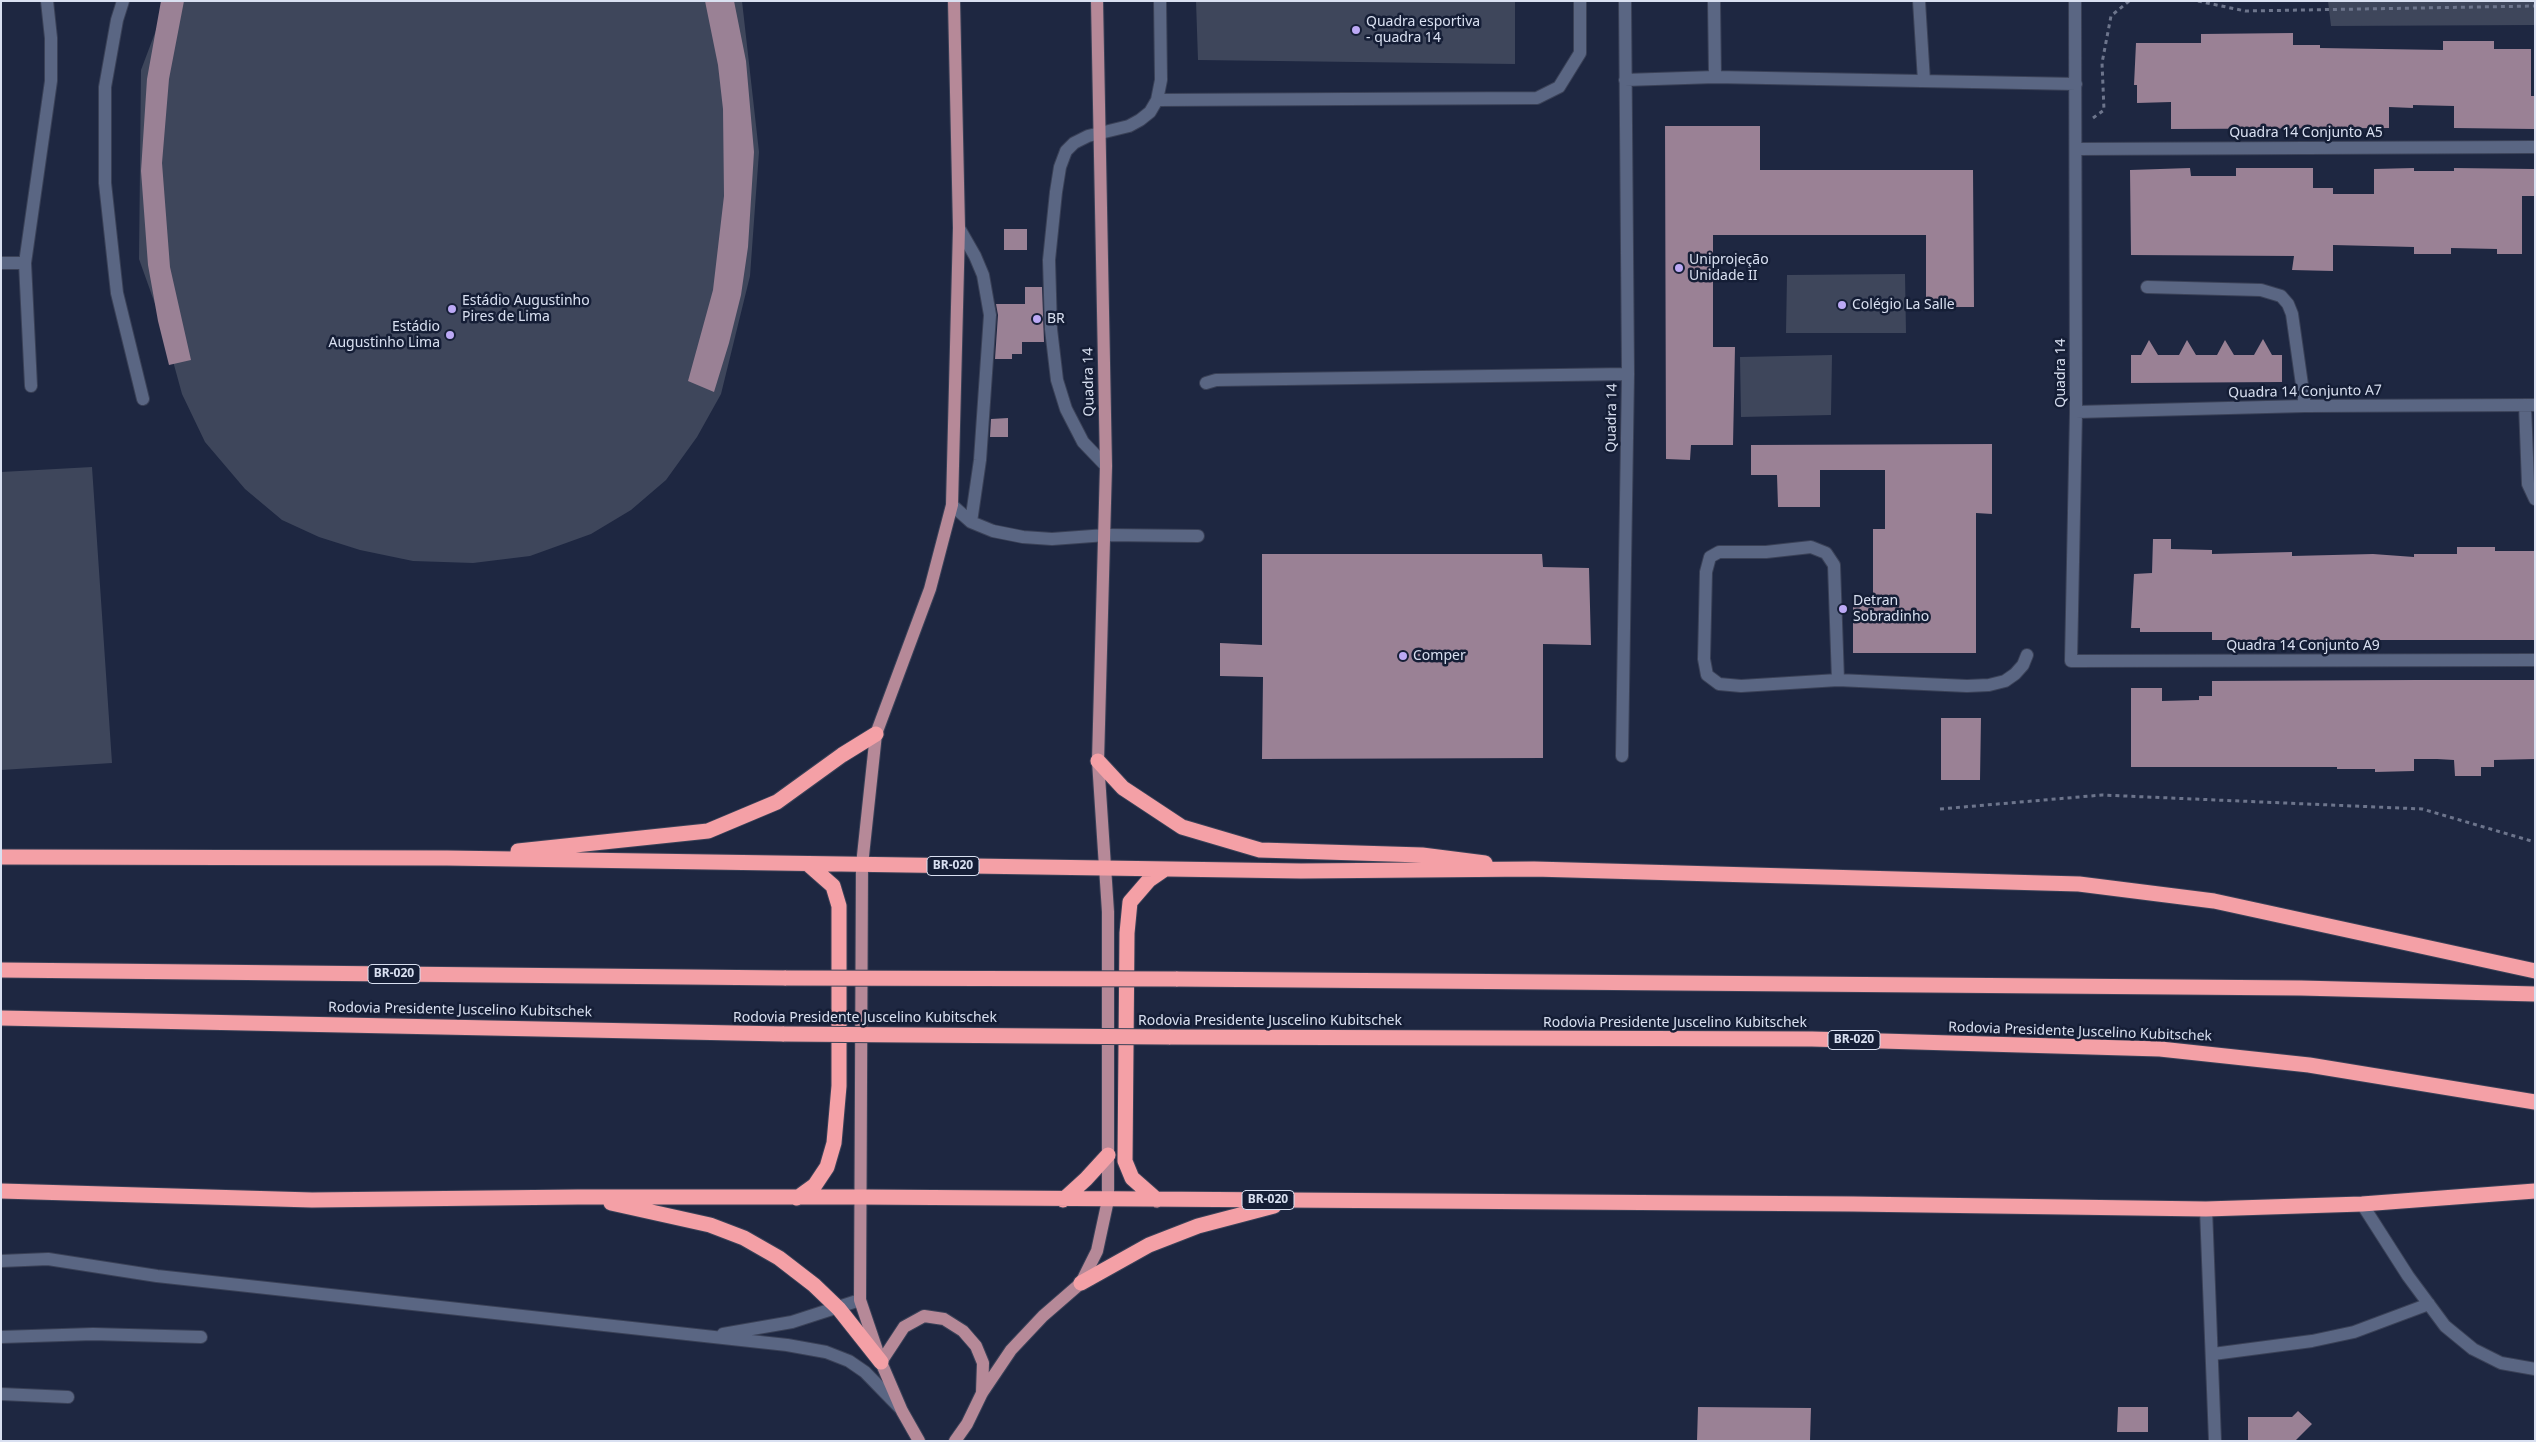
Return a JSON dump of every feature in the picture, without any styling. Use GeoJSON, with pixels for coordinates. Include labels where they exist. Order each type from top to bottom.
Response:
{"type":"FeatureCollection","features":[{"type":"Feature","properties":{"kind":"highway"},"geometry":{"type":"LineString","coordinates":[[447,858],[708,831],[777,802],[842,755],[876,734]]}},
{"type":"Feature","properties":{"kind":"highway"},"geometry":{"type":"LineString","coordinates":[[1098,761],[1123,788],[1182,828],[1260,850],[1422,854],[1534,869]]}},
{"type":"Feature","properties":{"kind":"highway","name":"BR-020"},"geometry":{"type":"LineString","coordinates":[[1,857],[447,858],[1423,872],[1534,869],[2079,884],[2214,901],[2535,971]]}},
{"type":"Feature","properties":{"kind":"highway"},"geometry":{"type":"LineString","coordinates":[[797,1198],[815,1185],[827,1167],[834,1143],[839,1086],[839,906],[834,886],[808,864]]}},
{"type":"Feature","properties":{"kind":"highway"},"geometry":{"type":"LineString","coordinates":[[1157,1200],[1132,1178],[1125,1161],[1127,933],[1130,902],[1149,880],[1165,869]]}},
{"type":"Feature","properties":{"kind":"highway","name":"BR-020"},"geometry":{"type":"LineString","coordinates":[[1,970],[786,978],[1176,979],[2301,988],[2535,994]]}},
{"type":"Feature","properties":{"kind":"highway","name":"Rodovia Presidente Juscelino Kubitschek"},"geometry":{"type":"LineString","coordinates":[[1,1018],[784,1034],[1812,1039],[2160,1049],[2309,1065],[2535,1102]]}},
{"type":"Feature","properties":{"kind":"highway"},"geometry":{"type":"LineString","coordinates":[[1063,1200],[1108,1155]]}},
{"type":"Feature","properties":{"kind":"highway","name":"BR-020"},"geometry":{"type":"LineString","coordinates":[[1,1191],[312,1200],[578,1196],[862,1197],[1063,1200],[1853,1204],[2206,1209],[2362,1204],[2535,1191]]}},
{"type":"Feature","properties":{"kind":"highway"},"geometry":{"type":"LineString","coordinates":[[578,1196],[675,1217],[710,1226],[744,1238],[779,1258],[814,1284],[838,1309],[881,1362]]}},
{"type":"Feature","properties":{"kind":"highway"},"geometry":{"type":"LineString","coordinates":[[1081,1283],[1157,1242],[1198,1226],[1293,1200]]}},
{"type":"Feature","properties":{"kind":"main road"},"geometry":{"type":"LineString","coordinates":[[918,1441],[902,1411],[881,1362],[860,1300],[862,1197],[862,864],[876,734],[930,589],[952,505],[959,228],[954,1]]}},
{"type":"Feature","properties":{"kind":"main road","name":"Quadra 14"},"geometry":{"type":"LineString","coordinates":[[1081,1283],[1097,1251],[1108,1200],[1106,868],[1098,761],[1106,535],[1106,466],[1098,133],[1097,1]]}},
{"type":"Feature","properties":{"kind":"main road"},"geometry":{"type":"LineString","coordinates":[[955,1441],[967,1424],[982,1393],[1011,1350],[1043,1316],[1081,1283]]}},
{"type":"Feature","properties":{"kind":"main road"},"geometry":{"type":"LineString","coordinates":[[881,1362],[904,1326],[924,1316],[944,1318],[962,1331],[976,1346],[983,1364],[982,1393]]}},
{"type":"Feature","properties":{"kind":"street"},"geometry":{"type":"LineString","coordinates":[[31,386],[26,263],[51,81],[51,38],[47,1]]}},
{"type":"Feature","properties":{"kind":"street"},"geometry":{"type":"LineString","coordinates":[[123,1],[117,20],[105,87],[105,184],[117,293],[143,399]]}},
{"type":"Feature","properties":{"kind":"street"},"geometry":{"type":"LineString","coordinates":[[1106,466],[1083,442],[1066,409],[1057,380],[1050,319],[1050,260],[1060,168],[1066,151],[1074,143],[1098,133],[1129,126],[1150,112],[1157,100],[1161,80],[1160,1]]}},
{"type":"Feature","properties":{"kind":"street"},"geometry":{"type":"LineString","coordinates":[[1157,100],[1536,98],[1559,88],[1580,53],[1580,1]]}},
{"type":"Feature","properties":{"kind":"street","name":"Quadra 14"},"geometry":{"type":"LineString","coordinates":[[1622,756],[1628,374],[1625,1]]}},
{"type":"Feature","properties":{"kind":"street"},"geometry":{"type":"LineString","coordinates":[[1714,1],[1715,77]]}},
{"type":"Feature","properties":{"kind":"street"},"geometry":{"type":"LineString","coordinates":[[1919,1],[1924,81]]}},
{"type":"Feature","properties":{"kind":"street","name":"Quadra 14"},"geometry":{"type":"LineString","coordinates":[[2071,661],[2076,412],[2077,149],[2075,1]]}},
{"type":"Feature","properties":{"kind":"street"},"geometry":{"type":"LineString","coordinates":[[1625,80],[1715,77],[2076,84]]}},
{"type":"Feature","properties":{"kind":"street","name":"Quadra 14 Conjunto A5"},"geometry":{"type":"LineString","coordinates":[[2077,149],[2535,147]]}},
{"type":"Feature","properties":{"kind":"street"},"geometry":{"type":"LineString","coordinates":[[959,228],[975,256],[983,276],[990,315],[980,460],[971,522]]}},
{"type":"Feature","properties":{"kind":"street"},"geometry":{"type":"LineString","coordinates":[[1,263],[26,263]]}},
{"type":"Feature","properties":{"kind":"street"},"geometry":{"type":"LineString","coordinates":[[2147,287],[2261,290],[2280,296],[2288,304],[2292,314],[2305,406]]}},
{"type":"Feature","properties":{"kind":"street"},"geometry":{"type":"LineString","coordinates":[[1206,383],[1216,380],[1628,374]]}},
{"type":"Feature","properties":{"kind":"street"},"geometry":{"type":"LineString","coordinates":[[2530,405],[2528,484],[2535,498]]}},
{"type":"Feature","properties":{"kind":"street","name":"Quadra 14 Conjunto A7"},"geometry":{"type":"LineString","coordinates":[[2076,412],[2305,406],[2530,405]]}},
{"type":"Feature","properties":{"kind":"street"},"geometry":{"type":"LineString","coordinates":[[952,505],[971,522],[993,530],[1023,537],[1052,539],[1106,535],[1198,536]]}},
{"type":"Feature","properties":{"kind":"street"},"geometry":{"type":"LineString","coordinates":[[1838,680],[1834,565],[1826,553],[1811,547],[1766,552],[1719,552],[1710,558],[1706,572],[1704,649],[1708,675],[1719,684],[1741,686],[1838,680],[1967,686],[1988,685],[2005,681],[2015,674],[2024,665],[2027,655]]}},
{"type":"Feature","properties":{"kind":"street","name":"Quadra 14 Conjunto A9"},"geometry":{"type":"LineString","coordinates":[[2071,661],[2535,660]]}},
{"type":"Feature","properties":{"kind":"street"},"geometry":{"type":"LineString","coordinates":[[2362,1204],[2408,1276],[2445,1326],[2473,1349],[2501,1363],[2535,1369]]}},
{"type":"Feature","properties":{"kind":"street"},"geometry":{"type":"LineString","coordinates":[[2206,1209],[2215,1441]]}},
{"type":"Feature","properties":{"kind":"street"},"geometry":{"type":"LineString","coordinates":[[1,1261],[48,1259],[157,1276],[787,1345],[826,1352],[849,1361],[865,1372],[902,1411]]}},
{"type":"Feature","properties":{"kind":"street"},"geometry":{"type":"LineString","coordinates":[[708,1336],[792,1322],[838,1309],[860,1300]]}},
{"type":"Feature","properties":{"kind":"street"},"geometry":{"type":"LineString","coordinates":[[2213,1354],[2312,1341],[2354,1332],[2429,1304]]}},
{"type":"Feature","properties":{"kind":"street"},"geometry":{"type":"LineString","coordinates":[[1,1337],[93,1334],[201,1337]]}},
{"type":"Feature","properties":{"kind":"street"},"geometry":{"type":"LineString","coordinates":[[1,1394],[68,1397]]}},
{"type":"Feature","properties":{"kind":"path"},"geometry":{"type":"LineString","coordinates":[[2076,129],[2104,110],[2102,64],[2111,16],[2129,1]]}},
{"type":"Feature","properties":{"kind":"path"},"geometry":{"type":"LineString","coordinates":[[2198,1],[2245,11],[2535,6]]}},
{"type":"Feature","properties":{"kind":"path"},"geometry":{"type":"LineString","coordinates":[[1940,809],[2102,795],[2422,808],[2535,842]]}},
{"type":"Feature","properties":{"kind":"shaded area","name":"Estádio Augustinho Pires de Lima"},"geometry":{"type":"Polygon","coordinates":[[[167,1],[742,1],[759,152],[750,276],[721,394],[697,437],[666,480],[631,510],[591,534],[530,556],[473,563],[413,561],[360,550],[319,537],[282,520],[245,489],[205,442],[182,394],[165,332],[139,259],[141,70],[167,1]]]}},
{"type":"Feature","properties":{"kind":"shaded area","name":"Quadra esportiva - quadra 14"},"geometry":{"type":"Polygon","coordinates":[[[1196,1],[1515,1],[1515,64],[1198,60],[1196,1]]]}},
{"type":"Feature","properties":{"kind":"shaded area"},"geometry":{"type":"Polygon","coordinates":[[[2328,1],[2535,1],[2535,25],[2331,26],[2328,1]]]}},
{"type":"Feature","properties":{"kind":"shaded area"},"geometry":{"type":"Polygon","coordinates":[[[1905,274],[1906,333],[1786,333],[1787,275],[1905,274]]]}},
{"type":"Feature","properties":{"kind":"shaded area"},"geometry":{"type":"Polygon","coordinates":[[[1832,355],[1831,415],[1741,417],[1740,357],[1832,355]]]}},
{"type":"Feature","properties":{"kind":"shaded area"},"geometry":{"type":"Polygon","coordinates":[[[92,467],[112,763],[1,770],[1,472],[92,467]]]}},
{"type":"Feature","properties":{"kind":"building"},"geometry":{"type":"Polygon","coordinates":[[[161,1],[184,1],[169,79],[162,163],[170,267],[191,360],[169,365],[158,321],[148,265],[141,171],[147,79],[161,1]]]}},
{"type":"Feature","properties":{"kind":"building"},"geometry":{"type":"Polygon","coordinates":[[[705,1],[734,1],[746,61],[754,152],[748,247],[741,295],[714,392],[688,381],[713,290],[724,196],[723,109],[718,65],[705,1]]]}},
{"type":"Feature","properties":{"kind":"building"},"geometry":{"type":"Polygon","coordinates":[[[2293,33],[2293,45],[2320,45],[2320,48],[2443,50],[2443,41],[2494,41],[2494,49],[2531,49],[2531,96],[2535,96],[2534,129],[2454,128],[2454,106],[2413,105],[2413,108],[2389,107],[2389,128],[2171,129],[2171,102],[2137,103],[2137,85],[2134,85],[2136,43],[2201,43],[2201,34],[2293,33]]]}},
{"type":"Feature","properties":{"kind":"building"},"geometry":{"type":"Polygon","coordinates":[[[1665,126],[1760,126],[1760,170],[1973,170],[1974,307],[1926,307],[1926,235],[1713,235],[1713,347],[1735,347],[1733,445],[1691,445],[1690,460],[1666,459],[1665,126]]]}},
{"type":"Feature","properties":{"kind":"building"},"geometry":{"type":"Polygon","coordinates":[[[2190,168],[2191,176],[2236,176],[2236,168],[2313,168],[2313,188],[2333,188],[2333,194],[2374,194],[2374,169],[2414,168],[2414,171],[2454,171],[2454,168],[2534,169],[2535,196],[2522,196],[2522,254],[2497,254],[2497,249],[2451,248],[2451,254],[2414,254],[2414,247],[2333,245],[2333,271],[2292,270],[2294,256],[2131,255],[2130,170],[2190,168]]]}},
{"type":"Feature","properties":{"kind":"building"},"geometry":{"type":"Polygon","coordinates":[[[1004,229],[1027,229],[1027,250],[1004,250],[1004,229]]]}},
{"type":"Feature","properties":{"kind":"building"},"geometry":{"type":"Polygon","coordinates":[[[1025,287],[1042,287],[1044,342],[1022,342],[1022,354],[1012,354],[1012,359],[995,359],[998,315],[996,304],[1025,304],[1025,287]]]}},
{"type":"Feature","properties":{"kind":"building"},"geometry":{"type":"Polygon","coordinates":[[[2263,339],[2272,355],[2282,355],[2282,382],[2131,383],[2131,355],[2141,355],[2149,340],[2158,355],[2179,355],[2187,340],[2196,355],[2217,355],[2225,340],[2234,355],[2254,355],[2263,339]]]}},
{"type":"Feature","properties":{"kind":"building"},"geometry":{"type":"Polygon","coordinates":[[[1008,418],[1008,437],[990,437],[991,419],[1008,418]]]}},
{"type":"Feature","properties":{"kind":"building"},"geometry":{"type":"Polygon","coordinates":[[[1992,444],[1992,514],[1976,513],[1976,653],[1853,653],[1853,603],[1873,603],[1873,529],[1885,529],[1885,470],[1820,470],[1820,507],[1778,507],[1777,475],[1751,475],[1751,445],[1992,444]]]}},
{"type":"Feature","properties":{"kind":"building"},"geometry":{"type":"Polygon","coordinates":[[[2153,539],[2171,539],[2171,549],[2212,550],[2212,554],[2292,552],[2292,556],[2373,554],[2414,557],[2414,554],[2457,554],[2457,547],[2495,547],[2495,551],[2535,551],[2535,640],[2212,640],[2212,632],[2140,632],[2140,628],[2131,628],[2134,574],[2152,573],[2153,539]]]}},
{"type":"Feature","properties":{"kind":"building","name":"Comper"},"geometry":{"type":"Polygon","coordinates":[[[1262,554],[1542,554],[1543,567],[1589,568],[1591,645],[1543,644],[1543,758],[1262,759],[1263,677],[1220,676],[1220,643],[1262,645],[1262,554]]]}},
{"type":"Feature","properties":{"kind":"building"},"geometry":{"type":"Polygon","coordinates":[[[2535,680],[2535,759],[2494,760],[2494,767],[2481,767],[2481,776],[2455,776],[2454,760],[2437,759],[2414,759],[2414,771],[2375,772],[2375,769],[2337,769],[2337,767],[2131,767],[2131,688],[2162,688],[2162,701],[2199,700],[2199,696],[2212,696],[2212,681],[2535,680]]]}},
{"type":"Feature","properties":{"kind":"building"},"geometry":{"type":"Polygon","coordinates":[[[1941,718],[1981,718],[1980,780],[1941,780],[1941,718]]]}},
{"type":"Feature","properties":{"kind":"building"},"geometry":{"type":"Polygon","coordinates":[[[1698,1407],[1811,1408],[1810,1441],[1697,1441],[1698,1407]]]}},
{"type":"Feature","properties":{"kind":"building"},"geometry":{"type":"Polygon","coordinates":[[[2118,1407],[2148,1407],[2148,1432],[2117,1432],[2118,1407]]]}},
{"type":"Feature","properties":{"kind":"building"},"geometry":{"type":"Polygon","coordinates":[[[2298,1411],[2312,1424],[2295,1441],[2248,1441],[2248,1417],[2292,1417],[2298,1411]]]}},
{"type":"Feature","properties":{"kind":"place","name":"Quadra esportiva - quadra 14"},"geometry":{"type":"Point","coordinates":[1356,30]}},
{"type":"Feature","properties":{"kind":"place","name":"Uniprojeção Unidade II"},"geometry":{"type":"Point","coordinates":[1679,268]}},
{"type":"Feature","properties":{"kind":"place","name":"Colégio La Salle"},"geometry":{"type":"Point","coordinates":[1842,305]}},
{"type":"Feature","properties":{"kind":"place","name":"Estádio Augustinho Pires de Lima"},"geometry":{"type":"Point","coordinates":[452,309]}},
{"type":"Feature","properties":{"kind":"place","name":"BR"},"geometry":{"type":"Point","coordinates":[1037,319]}},
{"type":"Feature","properties":{"kind":"place","name":"Estádio Augustinho Lima"},"geometry":{"type":"Point","coordinates":[450,335]}},
{"type":"Feature","properties":{"kind":"place","name":"Detran Sobradinho"},"geometry":{"type":"Point","coordinates":[1843,609]}},
{"type":"Feature","properties":{"kind":"place","name":"Comper"},"geometry":{"type":"Point","coordinates":[1403,656]}}]}
